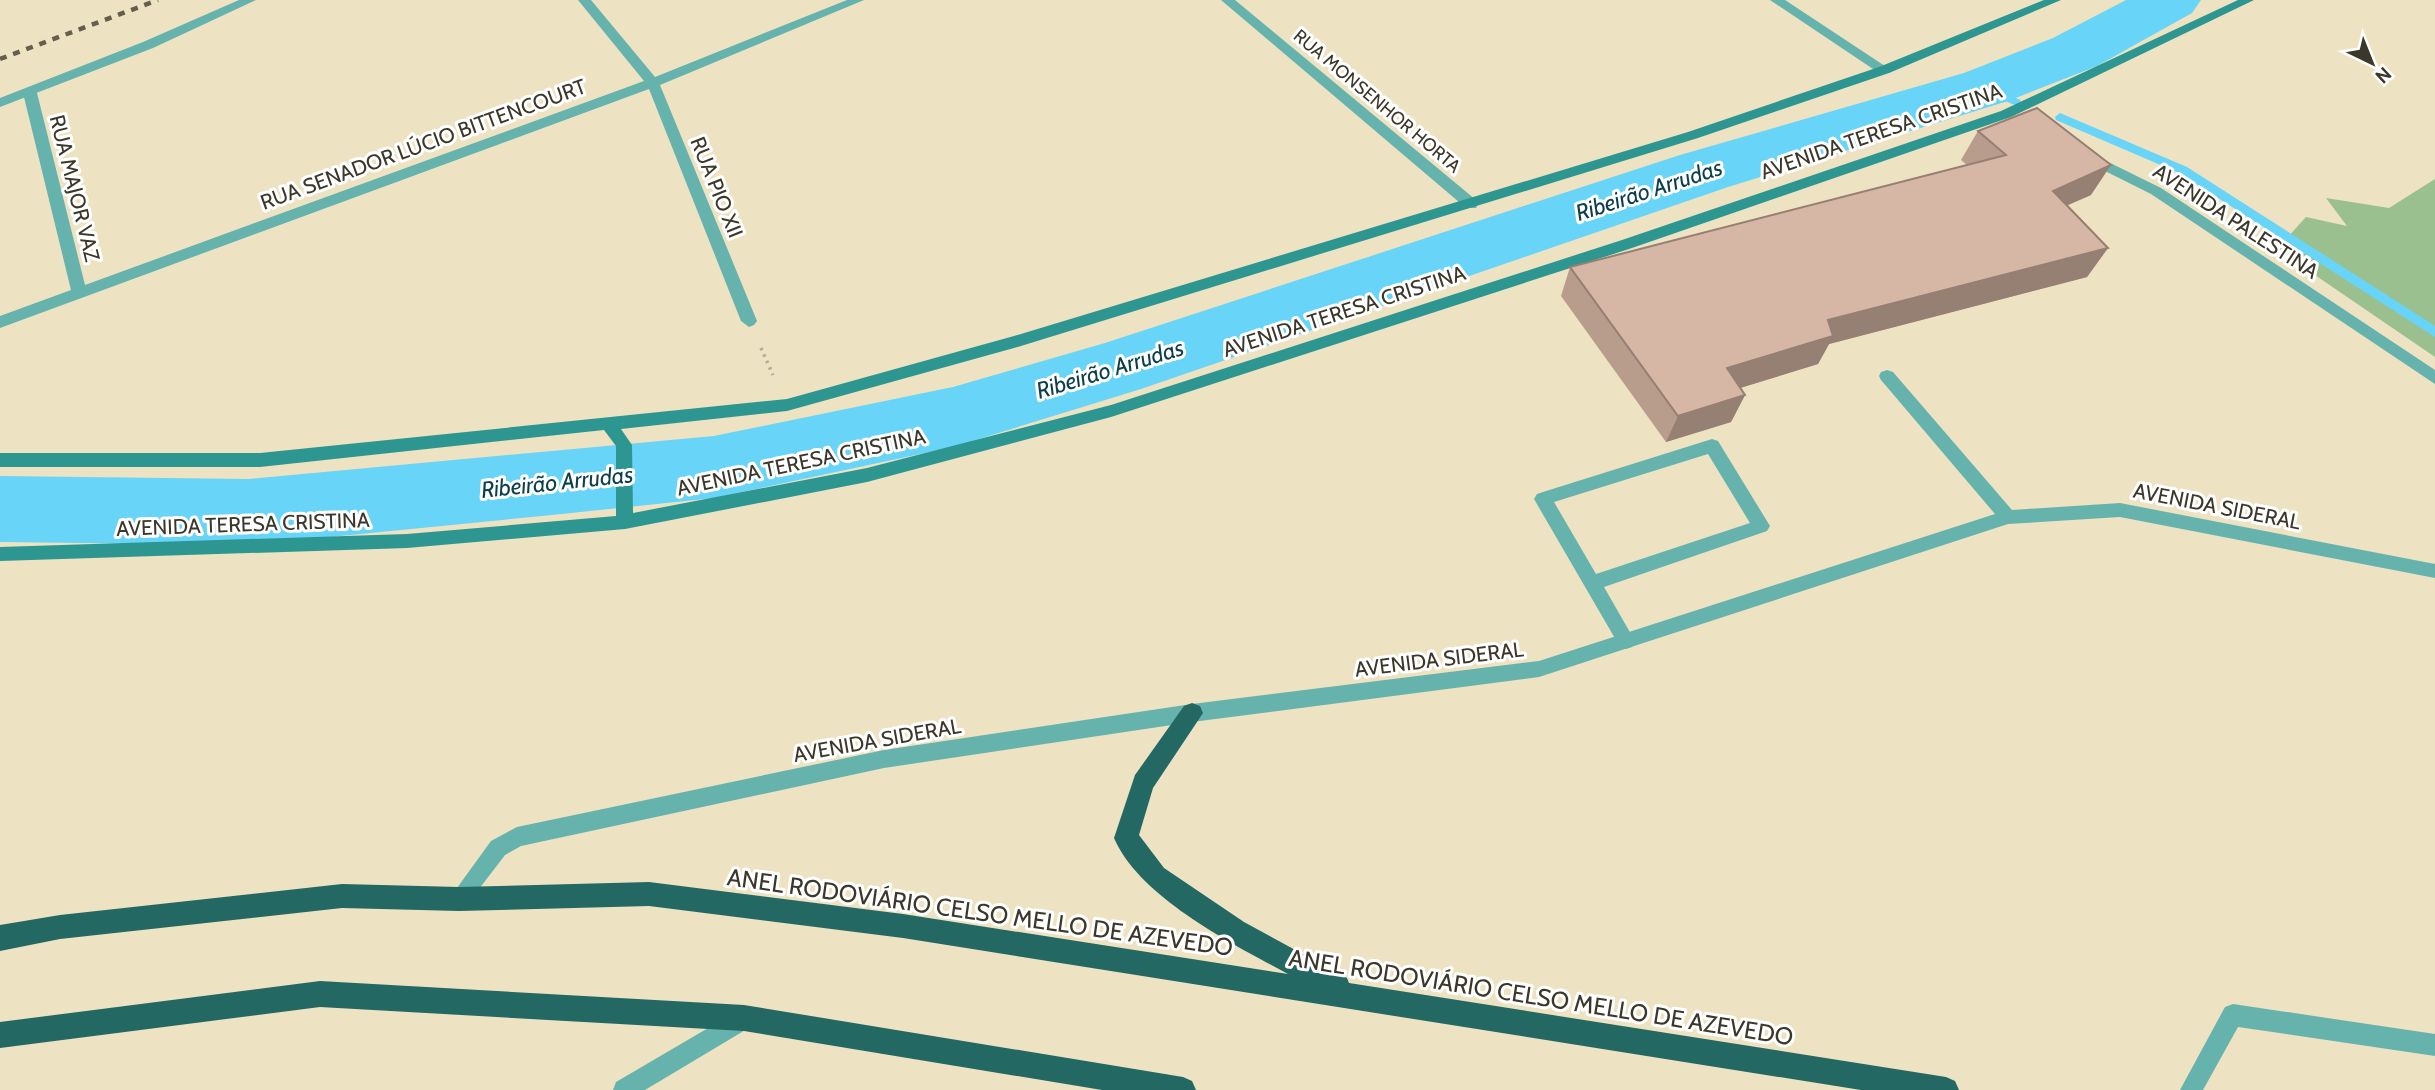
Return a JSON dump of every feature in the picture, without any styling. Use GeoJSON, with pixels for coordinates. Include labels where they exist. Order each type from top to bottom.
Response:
{"type":"FeatureCollection","features":[{"type":"Feature","properties":{"kind":"highway"},"geometry":{"type":"LineString","coordinates":[[1192,713],[1143,783],[1126,838],[1156,876],[1178,892],[1235,931],[1352,995]]}},
{"type":"Feature","properties":{"kind":"highway","name":"ANEL RODOVIÁRIO CELSO MELLO DE AZEVEDO"},"geometry":{"type":"LineString","coordinates":[[0,938],[60,927],[342,896],[459,899],[649,894],[828,915],[1946,1090]]}},
{"type":"Feature","properties":{"kind":"highway"},"geometry":{"type":"LineString","coordinates":[[0,1035],[320,994],[744,1018],[1183,1090]]}},
{"type":"Feature","properties":{"kind":"main road"},"geometry":{"type":"LineString","coordinates":[[0,460],[260,460],[787,405],[1014,342],[1693,135],[1884,70],[2055,0]]}},
{"type":"Feature","properties":{"kind":"main road","name":"AVENIDA TERESA CRISTINA"},"geometry":{"type":"LineString","coordinates":[[0,554],[407,541],[625,523],[867,475],[1111,411],[1627,244],[2006,114],[2248,0]]}},
{"type":"Feature","properties":{"kind":"main road"},"geometry":{"type":"LineString","coordinates":[[607,422],[624,445],[625,523]]}},
{"type":"Feature","properties":{"kind":"street"},"geometry":{"type":"LineString","coordinates":[[0,103],[30,93],[250,0]]}},
{"type":"Feature","properties":{"kind":"street","name":"RUA PIO XII"},"geometry":{"type":"LineString","coordinates":[[584,0],[653,83],[749,321]]}},
{"type":"Feature","properties":{"kind":"street","name":"RUA SENADOR LÚCIO BITTENCOURT"},"geometry":{"type":"LineString","coordinates":[[0,322],[653,83],[858,0]]}},
{"type":"Feature","properties":{"kind":"street","name":"RUA MONSENHOR HORTA"},"geometry":{"type":"LineString","coordinates":[[1227,0],[1471,204]]}},
{"type":"Feature","properties":{"kind":"street"},"geometry":{"type":"LineString","coordinates":[[1776,0],[1884,70]]}},
{"type":"Feature","properties":{"kind":"street","name":"RUA MAJOR VAZ"},"geometry":{"type":"LineString","coordinates":[[30,93],[79,293]]}},
{"type":"Feature","properties":{"kind":"street"},"geometry":{"type":"LineString","coordinates":[[2006,114],[2026,124]]}},
{"type":"Feature","properties":{"kind":"street","name":"AVENIDA PALESTINA"},"geometry":{"type":"LineString","coordinates":[[2071,148],[2156,191],[2435,378]]}},
{"type":"Feature","properties":{"kind":"street"},"geometry":{"type":"LineString","coordinates":[[1887,376],[2008,517]]}},
{"type":"Feature","properties":{"kind":"street"},"geometry":{"type":"LineString","coordinates":[[1593,583],[1761,526],[1713,446],[1544,499],[1626,641]]}},
{"type":"Feature","properties":{"kind":"street","name":"AVENIDA SIDERAL"},"geometry":{"type":"LineString","coordinates":[[459,899],[498,848],[517,837],[884,759],[1192,713],[1539,669],[2008,517],[2120,510],[2435,570]]}},
{"type":"Feature","properties":{"kind":"street"},"geometry":{"type":"LineString","coordinates":[[2191,1090],[2233,1015],[2435,1045]]}},
{"type":"Feature","properties":{"kind":"street"},"geometry":{"type":"LineString","coordinates":[[624,1090],[744,1018]]}},
{"type":"Feature","properties":{"kind":"path"},"geometry":{"type":"LineString","coordinates":[[749,321],[787,405]]}},
{"type":"Feature","properties":{"kind":"green space"},"geometry":{"type":"Polygon","coordinates":[[[2435,179],[2435,357],[2277,249],[2306,217],[2347,226],[2326,198],[2389,208],[2435,179]]]}},
{"type":"Feature","properties":{"kind":"building"},"geometry":{"type":"Polygon","coordinates":[[[2037,108],[2111,165],[2053,191],[2108,248],[1828,320],[1833,336],[1727,368],[1745,395],[1678,416],[1570,267],[2006,155],[1978,131],[2037,108]]]}},
{"type":"Feature","properties":{"kind":"waterway","name":"Ribeirão Arrudas"},"geometry":{"type":"LineString","coordinates":[[0,509],[248,512],[552,483],[714,467],[953,417],[1115,369],[1704,171],[1986,87],[2075,52],[2171,0]]}},
{"type":"Feature","properties":{"kind":"waterway"},"geometry":{"type":"LineString","coordinates":[[1986,87],[2016,102]]}},
{"type":"Feature","properties":{"kind":"waterway"},"geometry":{"type":"LineString","coordinates":[[2060,117],[2183,170],[2435,332]]}},
{"type":"Feature","properties":{"kind":"railway"},"geometry":{"type":"LineString","coordinates":[[0,59],[158,0]]}}]}
